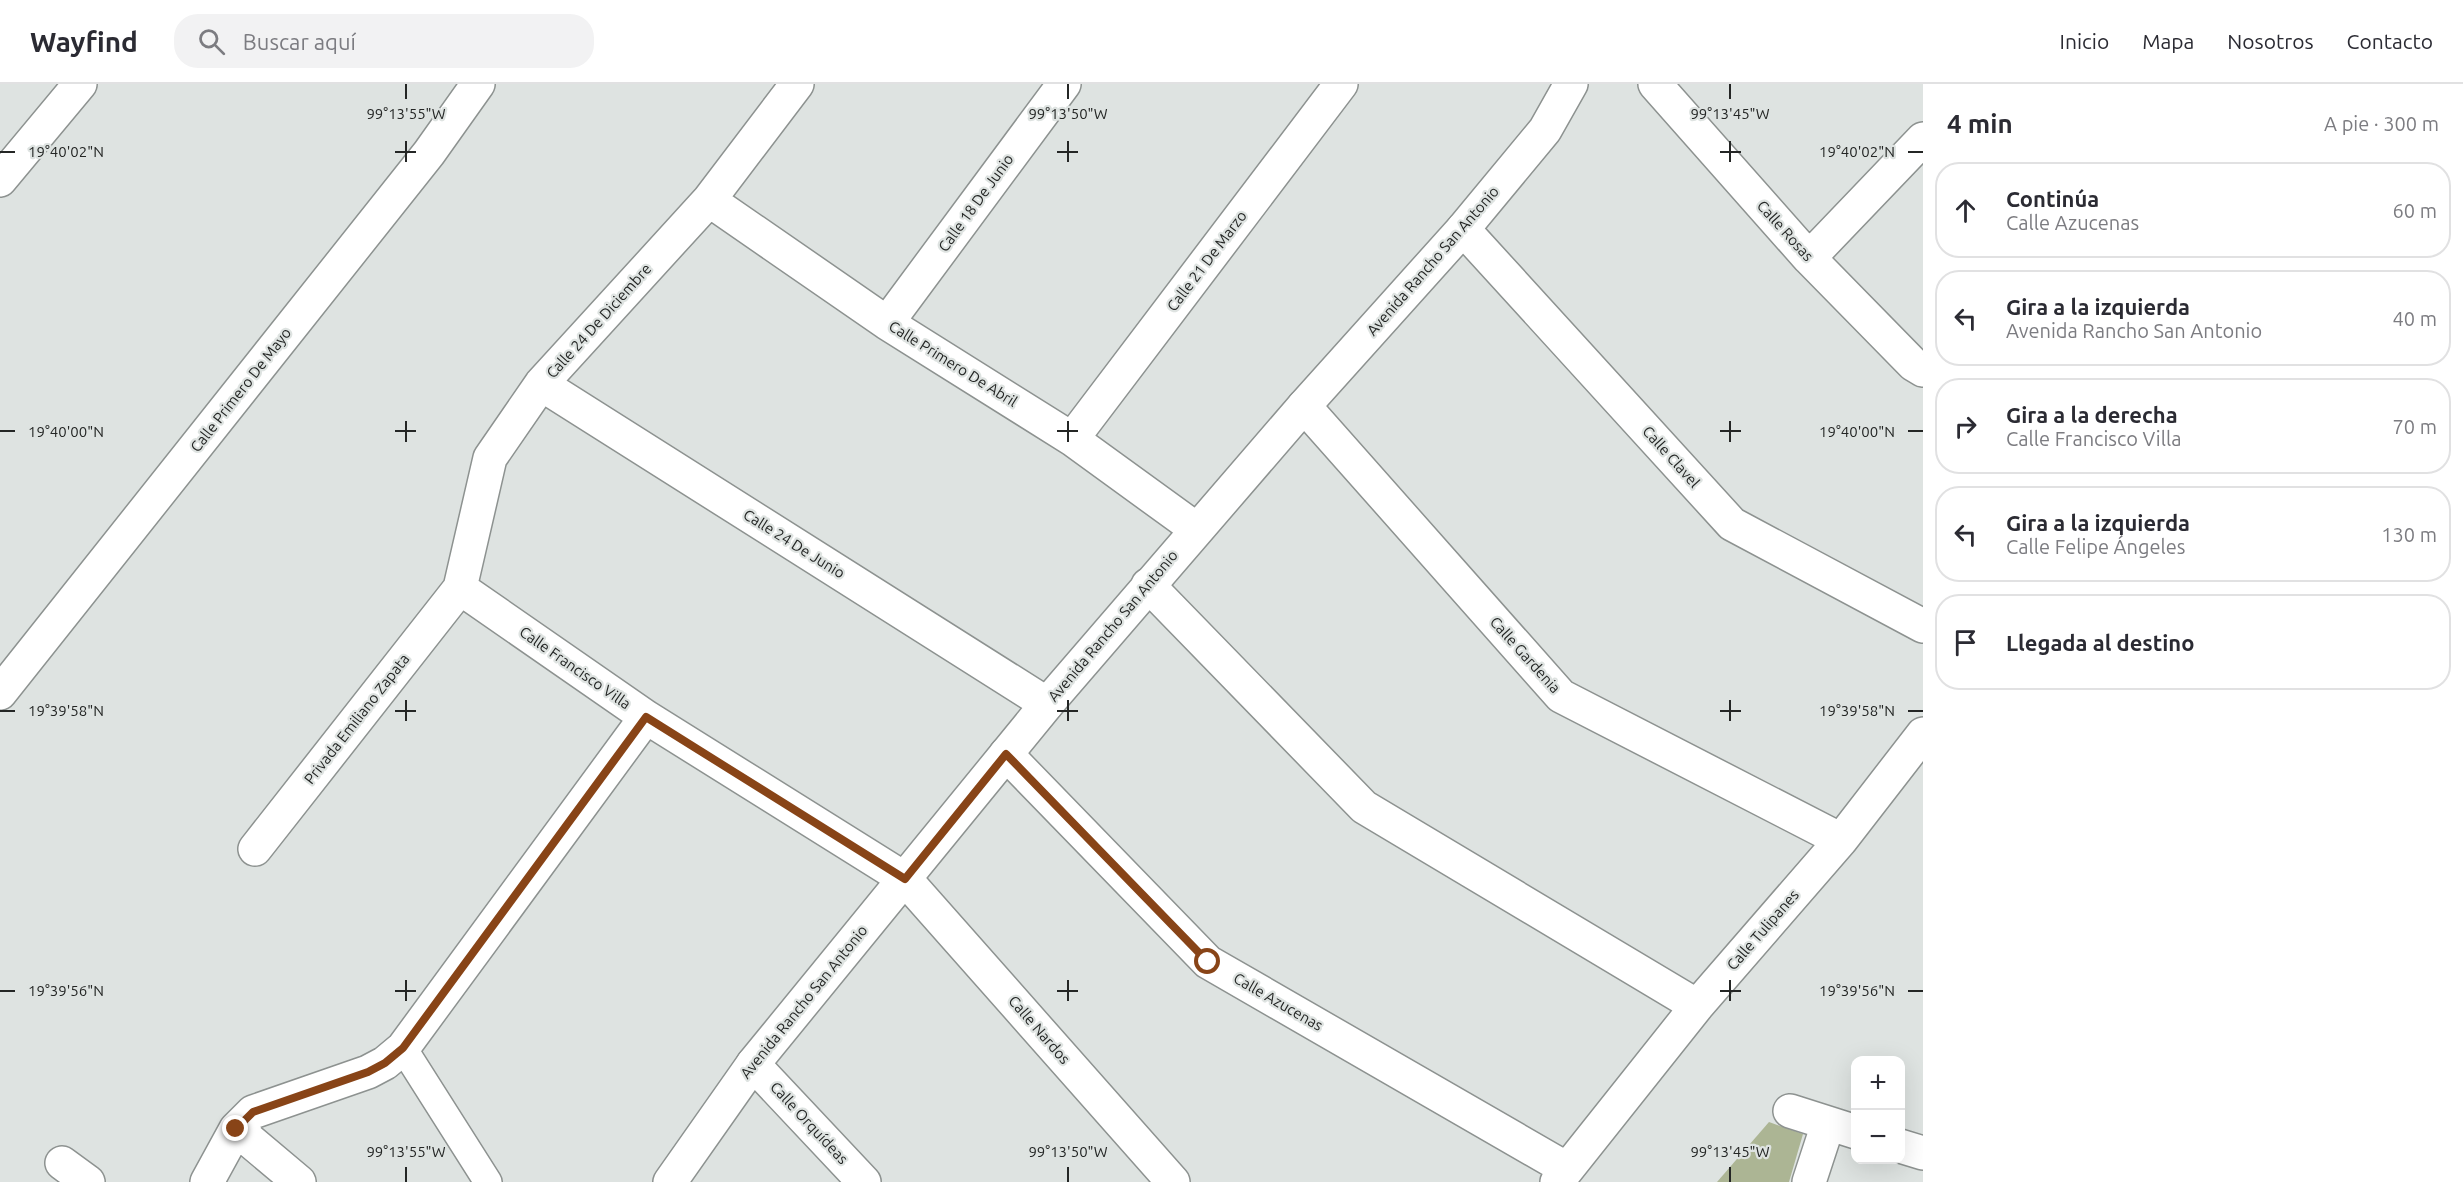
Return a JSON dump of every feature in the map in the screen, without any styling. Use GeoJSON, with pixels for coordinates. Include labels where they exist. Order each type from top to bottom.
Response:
{"type":"FeatureCollection","features":[{"type":"Feature","properties":{"kind":"street"},"geometry":{"type":"LineString","coordinates":[[0,180],[80,84]]}},
{"type":"Feature","properties":{"kind":"street","name":"Calle Primero De Mayo"},"geometry":{"type":"LineString","coordinates":[[0,693],[429,153],[478,84]]}},
{"type":"Feature","properties":{"kind":"street","name":"Calle 24 De Diciembre"},"geometry":{"type":"LineString","coordinates":[[460,588],[490,458],[541,384],[709,200],[797,84]]}},
{"type":"Feature","properties":{"kind":"street","name":"Calle 18 De Junio"},"geometry":{"type":"LineString","coordinates":[[887,323],[1064,84]]}},
{"type":"Feature","properties":{"kind":"street","name":"Calle 21 De Marzo"},"geometry":{"type":"LineString","coordinates":[[1072,439],[1341,84]]}},
{"type":"Feature","properties":{"kind":"street","name":"Avenida Rancho San Antonio"},"geometry":{"type":"LineString","coordinates":[[670,1182],[753,1064],[1047,704],[1196,529],[1463,229],[1545,130],[1571,84]]}},
{"type":"Feature","properties":{"kind":"street","name":"Calle Rosas"},"geometry":{"type":"LineString","coordinates":[[1655,84],[1809,258],[1913,364],[1923,370]]}},
{"type":"Feature","properties":{"kind":"street"},"geometry":{"type":"LineString","coordinates":[[1809,258],[1923,139]]}},
{"type":"Feature","properties":{"kind":"street","name":"Calle Primero De Abril"},"geometry":{"type":"LineString","coordinates":[[709,200],[887,323],[1072,439],[1196,529]]}},
{"type":"Feature","properties":{"kind":"street","name":"Calle Clavel"},"geometry":{"type":"LineString","coordinates":[[1463,229],[1732,524],[1923,626]]}},
{"type":"Feature","properties":{"kind":"street","name":"Calle 24 De Junio"},"geometry":{"type":"LineString","coordinates":[[541,384],[1047,704]]}},
{"type":"Feature","properties":{"kind":"street","name":"Calle Gardenia"},"geometry":{"type":"LineString","coordinates":[[1304,406],[1561,696],[1841,840]]}},
{"type":"Feature","properties":{"kind":"street"},"geometry":{"type":"LineString","coordinates":[[1148,585],[1364,807],[1697,1006]]}},
{"type":"Feature","properties":{"kind":"street","name":"Calle Francisco Villa"},"geometry":{"type":"LineString","coordinates":[[460,588],[646,717],[905,879]]}},
{"type":"Feature","properties":{"kind":"street","name":"Privada Emiliano Zapata"},"geometry":{"type":"LineString","coordinates":[[255,849],[460,588]]}},
{"type":"Feature","properties":{"kind":"street"},"geometry":{"type":"LineString","coordinates":[[207,1182],[236,1129],[253,1112],[368,1072],[385,1063],[403,1048],[646,717]]}},
{"type":"Feature","properties":{"kind":"street","name":"Calle Tulipanes"},"geometry":{"type":"LineString","coordinates":[[1562,1175],[1697,1006],[1841,840],[1923,734]]}},
{"type":"Feature","properties":{"kind":"street","name":"Calle Azucenas"},"geometry":{"type":"LineString","coordinates":[[1006,754],[1208,962],[1562,1175]]}},
{"type":"Feature","properties":{"kind":"street","name":"Calle Nardos"},"geometry":{"type":"LineString","coordinates":[[905,879],[1173,1182]]}},
{"type":"Feature","properties":{"kind":"street"},"geometry":{"type":"LineString","coordinates":[[403,1048],[488,1182]]}},
{"type":"Feature","properties":{"kind":"street","name":"Calle Orquídeas"},"geometry":{"type":"LineString","coordinates":[[753,1064],[864,1182]]}},
{"type":"Feature","properties":{"kind":"street"},"geometry":{"type":"LineString","coordinates":[[1790,1111],[1842,1128],[1809,1182]]}},
{"type":"Feature","properties":{"kind":"street"},"geometry":{"type":"LineString","coordinates":[[236,1129],[298,1182]]}},
{"type":"Feature","properties":{"kind":"street"},"geometry":{"type":"LineString","coordinates":[[1905,1148],[1923,1153]]}},
{"type":"Feature","properties":{"kind":"street"},"geometry":{"type":"LineString","coordinates":[[62,1163],[88,1182]]}},
{"type":"Feature","properties":{"kind":"green space"},"geometry":{"type":"Polygon","coordinates":[[[1769,1122],[1803,1134],[1789,1182],[1717,1182],[1769,1122]]]}},
{"type":"Feature","properties":{"kind":"route"},"geometry":{"type":"LineString","coordinates":[[236,1129],[253,1112],[368,1072],[385,1063],[403,1048],[646,717],[905,879],[1006,754],[1208,962]]}}]}
